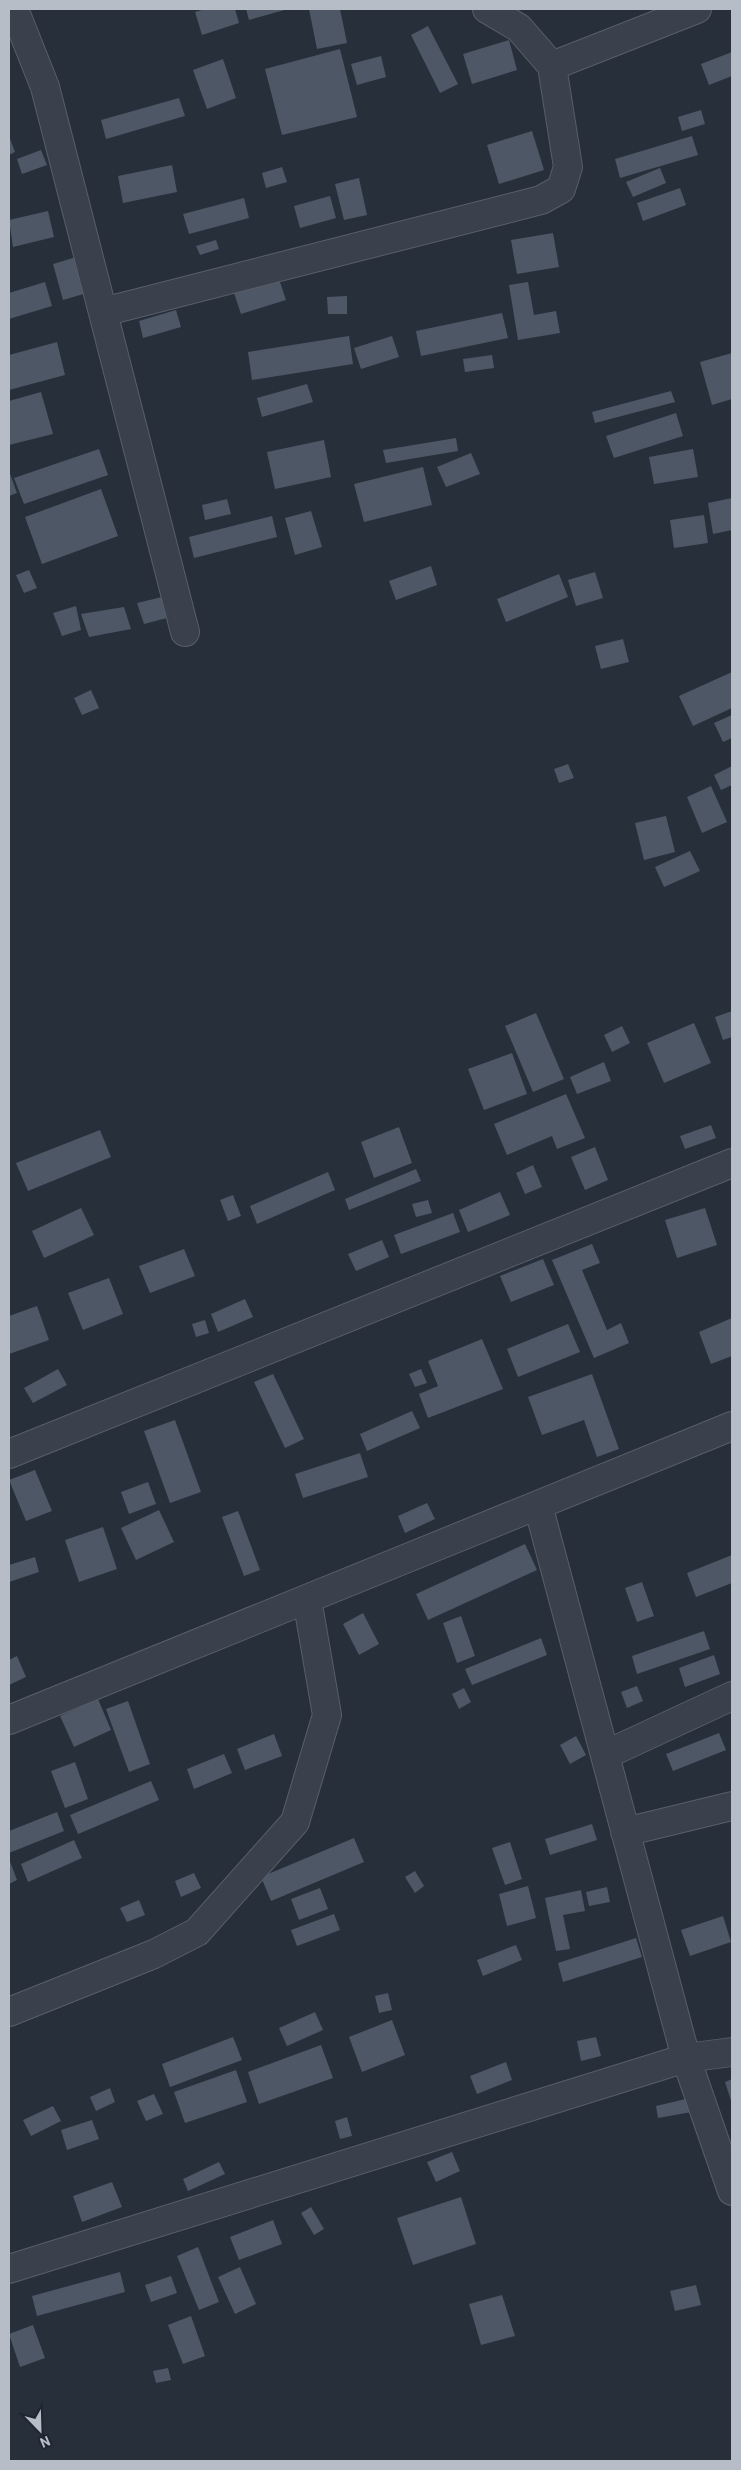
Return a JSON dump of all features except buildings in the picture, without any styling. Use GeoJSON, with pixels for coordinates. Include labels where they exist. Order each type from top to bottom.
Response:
{"type":"FeatureCollection","features":[{"type":"Feature","properties":{"kind":"street"},"geometry":{"type":"LineString","coordinates":[[14,9],[45,87],[186,632]]}},
{"type":"Feature","properties":{"kind":"street"},"geometry":{"type":"LineString","coordinates":[[103,312],[541,200],[561,189],[568,167],[552,66],[519,28],[487,9]]}},
{"type":"Feature","properties":{"kind":"street"},"geometry":{"type":"LineString","coordinates":[[552,66],[697,9]]}},
{"type":"Feature","properties":{"kind":"street"},"geometry":{"type":"LineString","coordinates":[[9,1454],[732,1163]]}},
{"type":"Feature","properties":{"kind":"street"},"geometry":{"type":"LineString","coordinates":[[9,1720],[732,1426]]}},
{"type":"Feature","properties":{"kind":"street"},"geometry":{"type":"LineString","coordinates":[[538,1505],[686,2058],[732,2191]]}},
{"type":"Feature","properties":{"kind":"street"},"geometry":{"type":"LineString","coordinates":[[9,2012],[154,1954],[197,1932],[294,1822],[327,1715],[307,1599]]}},
{"type":"Feature","properties":{"kind":"street"},"geometry":{"type":"LineString","coordinates":[[604,1755],[732,1696]]}},
{"type":"Feature","properties":{"kind":"street"},"geometry":{"type":"LineString","coordinates":[[625,1832],[732,1806]]}},
{"type":"Feature","properties":{"kind":"street"},"geometry":{"type":"LineString","coordinates":[[9,2269],[686,2058],[732,2052]]}}]}
